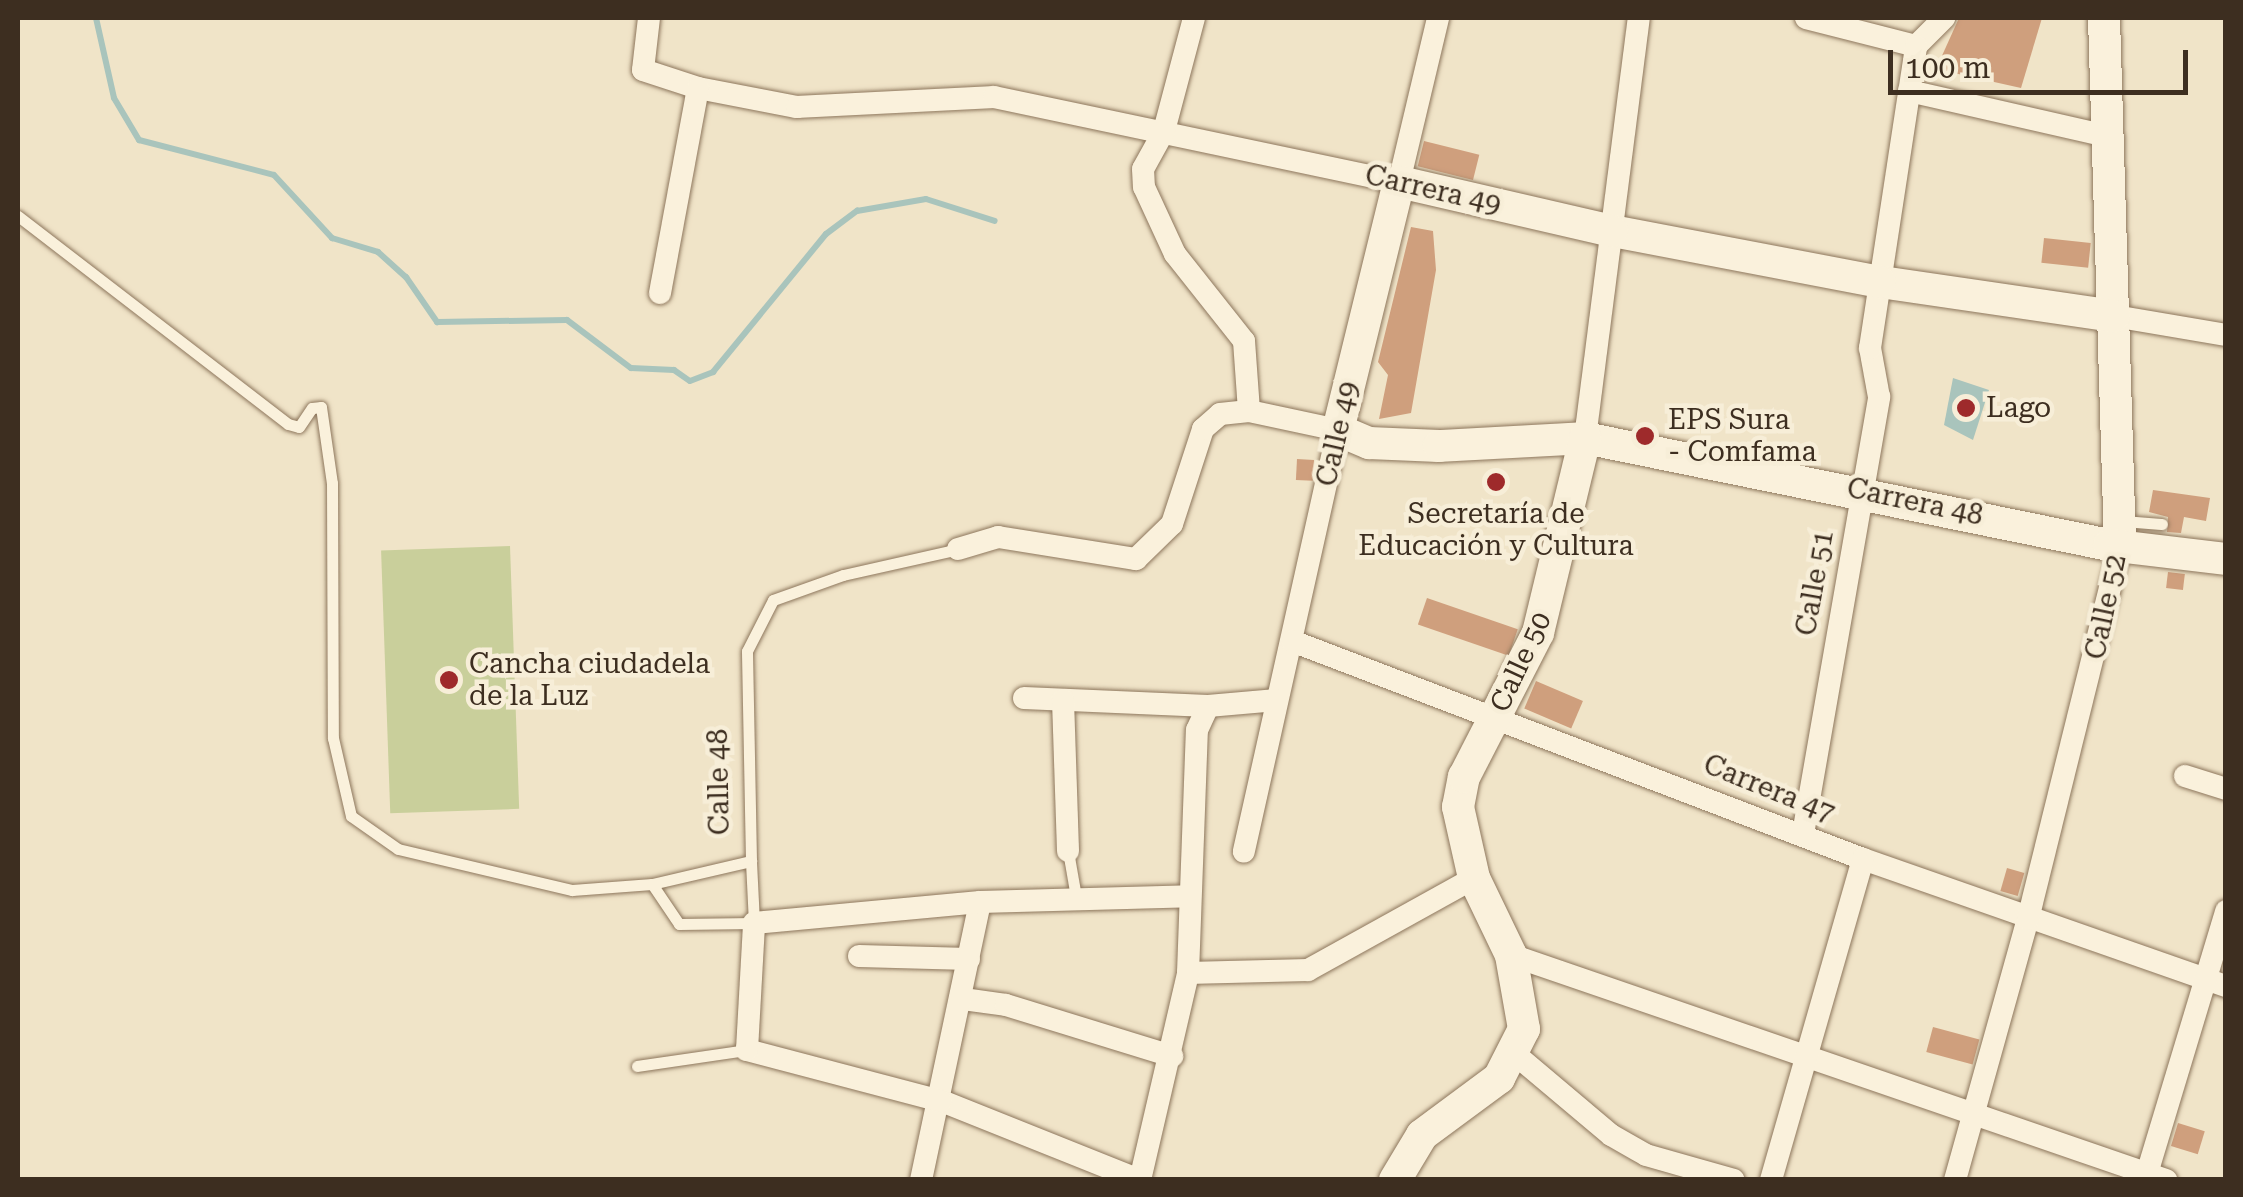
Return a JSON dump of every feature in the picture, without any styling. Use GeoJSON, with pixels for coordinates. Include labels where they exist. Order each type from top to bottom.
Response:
{"type":"FeatureCollection","features":[{"type":"Feature","properties":{"kind":"street","name":"Carrera 49"},"geometry":{"type":"LineString","coordinates":[[648,18],[643,70],[698,88],[797,108],[994,97],[1399,182],[1612,232],[1880,282],[2226,336]]}},
{"type":"Feature","properties":{"kind":"street"},"geometry":{"type":"LineString","coordinates":[[958,549],[998,538],[1136,559],[1172,524],[1203,429],[1220,414],[1249,411],[1244,341],[1174,254],[1144,187],[1143,169],[1164,131],[1194,18]]}},
{"type":"Feature","properties":{"kind":"street","name":"Calle 49"},"geometry":{"type":"LineString","coordinates":[[1244,852],[1338,430],[1438,18]]}},
{"type":"Feature","properties":{"kind":"street","name":"Calle 50"},"geometry":{"type":"LineString","coordinates":[[1516,1055],[1523,998],[1511,954],[1474,878],[1458,807],[1464,778],[1544,616],[1585,438],[1640,18]]}},
{"type":"Feature","properties":{"kind":"street"},"geometry":{"type":"LineString","coordinates":[[1806,18],[1916,46],[1944,18]]}},
{"type":"Feature","properties":{"kind":"street","name":"Calle 52"},"geometry":{"type":"LineString","coordinates":[[1955,1180],[2028,920],[2120,533],[2104,18]]}},
{"type":"Feature","properties":{"kind":"street","name":"Calle 51"},"geometry":{"type":"LineString","coordinates":[[1803,834],[1879,397],[1870,348],[1916,46]]}},
{"type":"Feature","properties":{"kind":"street"},"geometry":{"type":"LineString","coordinates":[[660,292],[698,88]]}},
{"type":"Feature","properties":{"kind":"street"},"geometry":{"type":"LineString","coordinates":[[1909,91],[2108,136]]}},
{"type":"Feature","properties":{"kind":"street","name":"Carrera 48"},"geometry":{"type":"LineString","coordinates":[[1249,411],[1338,430],[1370,443],[1439,446],[1585,438],[1861,490],[2120,533],[2169,536],[2226,559]]}},
{"type":"Feature","properties":{"kind":"street","name":"Carrera 47"},"geometry":{"type":"LineString","coordinates":[[1292,641],[1496,714],[1863,859],[2214,983]]}},
{"type":"Feature","properties":{"kind":"street"},"geometry":{"type":"LineString","coordinates":[[1024,698],[1208,706],[1277,700]]}},
{"type":"Feature","properties":{"kind":"street"},"geometry":{"type":"LineString","coordinates":[[1063,700],[1068,851]]}},
{"type":"Feature","properties":{"kind":"street"},"geometry":{"type":"LineString","coordinates":[[1190,896],[980,902],[754,923],[747,1050],[941,1101],[1140,1180],[1172,1056],[1188,973],[1197,730],[1208,706]]}},
{"type":"Feature","properties":{"kind":"street"},"geometry":{"type":"LineString","coordinates":[[2185,776],[2226,789]]}},
{"type":"Feature","properties":{"kind":"street"},"geometry":{"type":"LineString","coordinates":[[1771,1180],[1863,859]]}},
{"type":"Feature","properties":{"kind":"street"},"geometry":{"type":"LineString","coordinates":[[1188,973],[1308,970],[1474,878]]}},
{"type":"Feature","properties":{"kind":"street"},"geometry":{"type":"LineString","coordinates":[[921,1180],[963,999],[980,902]]}},
{"type":"Feature","properties":{"kind":"street"},"geometry":{"type":"LineString","coordinates":[[1511,954],[2153,1177],[2214,983],[2226,910]]}},
{"type":"Feature","properties":{"kind":"street"},"geometry":{"type":"LineString","coordinates":[[859,956],[970,959]]}},
{"type":"Feature","properties":{"kind":"street"},"geometry":{"type":"LineString","coordinates":[[963,999],[1006,1005],[1172,1056]]}},
{"type":"Feature","properties":{"kind":"street"},"geometry":{"type":"LineString","coordinates":[[1395,1180],[1422,1135],[1499,1078],[1516,1055],[1574,1108],[1646,1155],[1734,1180]]}},
{"type":"Feature","properties":{"kind":"lane","name":"Calle 48"},"geometry":{"type":"LineString","coordinates":[[18,216],[288,424],[299,426],[312,408],[321,407],[332,483],[333,738],[351,816],[380,842],[398,849],[572,890],[652,884],[751,862],[747,651],[772,600],[843,575],[958,549]]}},
{"type":"Feature","properties":{"kind":"lane"},"geometry":{"type":"LineString","coordinates":[[1068,851],[1076,897]]}},
{"type":"Feature","properties":{"kind":"lane"},"geometry":{"type":"LineString","coordinates":[[652,884],[680,924],[754,923],[751,862]]}},
{"type":"Feature","properties":{"kind":"lane"},"geometry":{"type":"LineString","coordinates":[[637,1066],[747,1050]]}},
{"type":"Feature","properties":{"kind":"green space","name":"Cancha ciudadela de la Luz"},"geometry":{"type":"Polygon","coordinates":[[[510,546],[519,809],[390,813],[381,551],[510,546]]]}},
{"type":"Feature","properties":{"kind":"water","name":"Lago"},"geometry":{"type":"Polygon","coordinates":[[[1953,378],[1989,390],[1973,440],[1944,425],[1953,378]]]}},
{"type":"Feature","properties":{"kind":"building"},"geometry":{"type":"Polygon","coordinates":[[[1959,18],[2042,18],[2021,88],[1936,69],[1959,18]]]}},
{"type":"Feature","properties":{"kind":"building"},"geometry":{"type":"Polygon","coordinates":[[[1424,141],[1479,155],[1473,180],[1418,166],[1424,141]]]}},
{"type":"Feature","properties":{"kind":"building"},"geometry":{"type":"Polygon","coordinates":[[[1411,227],[1433,231],[1436,270],[1411,413],[1379,419],[1388,375],[1378,362],[1411,227]]]}},
{"type":"Feature","properties":{"kind":"building"},"geometry":{"type":"Polygon","coordinates":[[[2044,238],[2091,243],[2088,268],[2041,263],[2044,238]]]}},
{"type":"Feature","properties":{"kind":"building"},"geometry":{"type":"Polygon","coordinates":[[[1297,459],[1314,460],[1313,481],[1296,480],[1297,459]]]}},
{"type":"Feature","properties":{"kind":"building"},"geometry":{"type":"Polygon","coordinates":[[[2153,490],[2210,498],[2206,521],[2184,517],[2181,533],[2167,532],[2168,517],[2149,512],[2153,490]]]}},
{"type":"Feature","properties":{"kind":"building"},"geometry":{"type":"Polygon","coordinates":[[[2168,572],[2185,574],[2183,590],[2166,588],[2168,572]]]}},
{"type":"Feature","properties":{"kind":"building"},"geometry":{"type":"Polygon","coordinates":[[[1427,598],[1518,629],[1509,656],[1418,624],[1427,598]]]}},
{"type":"Feature","properties":{"kind":"building"},"geometry":{"type":"Polygon","coordinates":[[[1536,681],[1583,701],[1571,729],[1524,709],[1536,681]]]}},
{"type":"Feature","properties":{"kind":"building"},"geometry":{"type":"Polygon","coordinates":[[[2007,868],[2024,873],[2018,896],[2000,891],[2007,868]]]}},
{"type":"Feature","properties":{"kind":"building"},"geometry":{"type":"Polygon","coordinates":[[[1933,1027],[1979,1039],[1973,1065],[1926,1052],[1933,1027]]]}},
{"type":"Feature","properties":{"kind":"building"},"geometry":{"type":"Polygon","coordinates":[[[2178,1123],[2205,1131],[2198,1154],[2171,1146],[2178,1123]]]}},
{"type":"Feature","properties":{"kind":"waterway"},"geometry":{"type":"LineString","coordinates":[[96,18],[114,98],[139,140],[274,175],[332,238],[378,252],[406,277],[437,322],[567,320],[631,368],[674,370],[690,381],[713,372],[826,234],[857,211],[926,199],[995,221]]}},
{"type":"Feature","properties":{"kind":"place","name":"Lago"},"geometry":{"type":"Point","coordinates":[1966,408]}},
{"type":"Feature","properties":{"kind":"place","name":"EPS Sura - Comfama"},"geometry":{"type":"Point","coordinates":[1645,436]}},
{"type":"Feature","properties":{"kind":"place","name":"Secretaría de Educación y Cultura"},"geometry":{"type":"Point","coordinates":[1496,482]}},
{"type":"Feature","properties":{"kind":"place","name":"Cancha ciudadela de la Luz"},"geometry":{"type":"Point","coordinates":[449,680]}}]}
